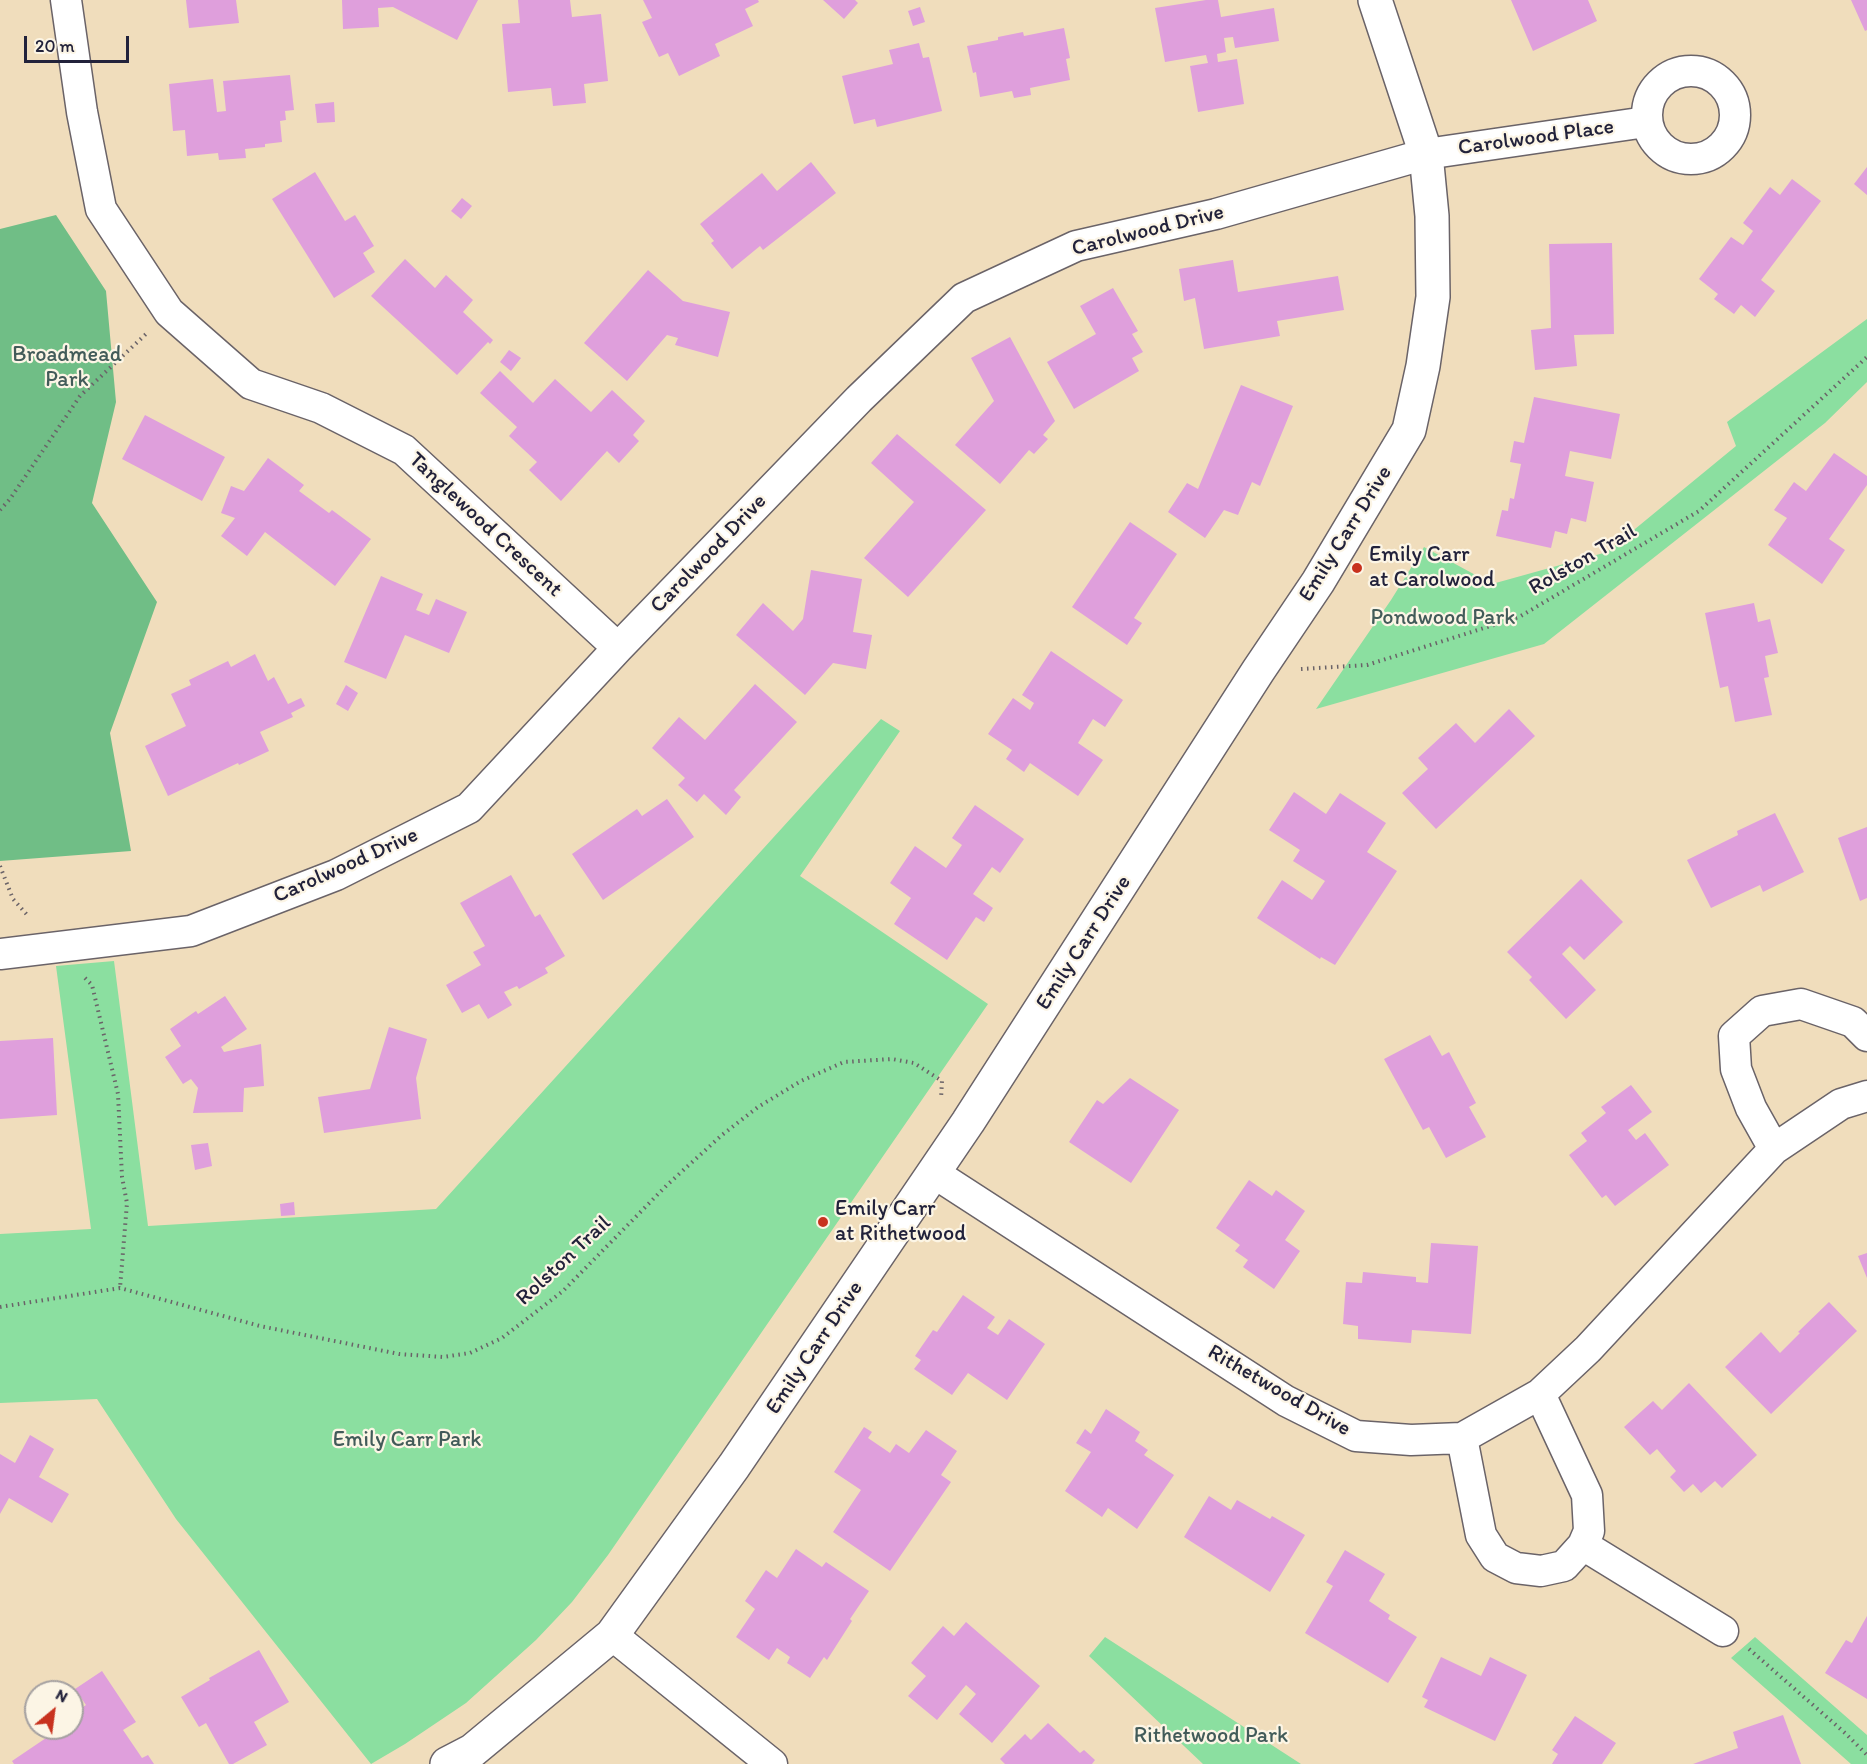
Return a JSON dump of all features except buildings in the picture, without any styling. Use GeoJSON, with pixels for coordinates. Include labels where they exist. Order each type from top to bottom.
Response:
{"type":"FeatureCollection","features":[{"type":"Feature","properties":{"kind":"street","name":"Tanglewood Crescent"},"geometry":{"type":"LineString","coordinates":[[66,0],[82,112],[100,209],[169,312],[251,384],[321,408],[404,450],[618,648]]}},
{"type":"Feature","properties":{"kind":"street","name":"Emily Carr Drive"},"geometry":{"type":"LineString","coordinates":[[447,1764],[472,1751],[612,1635],[734,1466],[968,1122],[1258,671],[1318,582],[1409,430],[1423,366],[1433,297],[1432,216],[1426,154],[1375,0]]}},
{"type":"Feature","properties":{"kind":"street","name":"Carolwood Place"},"geometry":{"type":"LineString","coordinates":[[1426,154],[1646,122]]}},
{"type":"Feature","properties":{"kind":"street","name":"Carolwood Drive"},"geometry":{"type":"LineString","coordinates":[[0,954],[191,931],[336,875],[469,808],[618,648],[859,399],[964,298],[1076,246],[1216,214],[1426,154]]}},
{"type":"Feature","properties":{"kind":"street"},"geometry":{"type":"LineString","coordinates":[[1774,1149],[1751,1108],[1736,1069],[1734,1036],[1762,1011],[1802,1004],[1853,1022],[1867,1036]]}},
{"type":"Feature","properties":{"kind":"street","name":"Rithetwood Drive"},"geometry":{"type":"LineString","coordinates":[[934,1173],[1286,1401],[1356,1436],[1411,1440],[1462,1438],[1540,1394],[1588,1349],[1774,1149],[1841,1104],[1867,1096]]}},
{"type":"Feature","properties":{"kind":"street"},"geometry":{"type":"LineString","coordinates":[[1462,1438],[1481,1535],[1495,1557],[1516,1568],[1541,1571],[1564,1566],[1583,1545],[1589,1531],[1587,1495],[1540,1394]]}},
{"type":"Feature","properties":{"kind":"street"},"geometry":{"type":"LineString","coordinates":[[1583,1545],[1723,1631]]}},
{"type":"Feature","properties":{"kind":"street"},"geometry":{"type":"LineString","coordinates":[[612,1635],[772,1764]]}},
{"type":"Feature","properties":{"kind":"path"},"geometry":{"type":"LineString","coordinates":[[0,510],[10,499],[80,396],[169,312]]}},
{"type":"Feature","properties":{"kind":"path","name":"Rolston Trail"},"geometry":{"type":"LineString","coordinates":[[1258,671],[1367,665],[1519,617],[1699,511],[1867,357]]}},
{"type":"Feature","properties":{"kind":"path"},"geometry":{"type":"LineString","coordinates":[[0,866],[13,899],[92,985],[118,1094],[122,1177],[127,1203],[120,1288]]}},
{"type":"Feature","properties":{"kind":"path","name":"Rolston Trail"},"geometry":{"type":"LineString","coordinates":[[0,1308],[37,1300],[120,1288],[260,1326],[399,1354],[442,1357],[470,1353],[502,1338],[563,1291],[667,1185],[722,1136],[758,1107],[801,1081],[844,1062],[892,1059],[914,1063],[942,1081],[941,1104],[968,1122]]}},
{"type":"Feature","properties":{"kind":"path"},"geometry":{"type":"LineString","coordinates":[[1723,1631],[1760,1657],[1867,1755]]}},
{"type":"Feature","properties":{"kind":"green space","name":"Broadmead Park"},"geometry":{"type":"Polygon","coordinates":[[[56,215],[106,291],[116,402],[92,503],[157,602],[110,733],[131,851],[0,861],[0,229],[56,215]]]}},
{"type":"Feature","properties":{"kind":"green space","name":"Pondwood Park"},"geometry":{"type":"Polygon","coordinates":[[[1867,319],[1867,382],[1825,423],[1544,644],[1316,709],[1391,600],[1424,547],[1492,584],[1607,552],[1736,446],[1727,422],[1867,319]]]}},
{"type":"Feature","properties":{"kind":"green space","name":"Emily Carr Park"},"geometry":{"type":"Polygon","coordinates":[[[881,719],[900,731],[800,876],[988,1004],[608,1555],[572,1602],[536,1640],[466,1703],[371,1764],[176,1519],[97,1399],[0,1403],[0,1234],[91,1229],[56,966],[114,961],[148,1226],[436,1209],[881,719]]]}},
{"type":"Feature","properties":{"kind":"green space","name":"Rithetwood Park"},"geometry":{"type":"Polygon","coordinates":[[[1105,1637],[1301,1764],[1203,1764],[1089,1656],[1105,1637]]]}},
{"type":"Feature","properties":{"kind":"green space"},"geometry":{"type":"Polygon","coordinates":[[[1755,1637],[1867,1735],[1867,1764],[1851,1764],[1731,1658],[1755,1637]]]}},
{"type":"Feature","properties":{"kind":"place","name":"Emily Carr at Carolwood"},"geometry":{"type":"Point","coordinates":[1357,568]}},
{"type":"Feature","properties":{"kind":"place","name":"Emily Carr at Rithetwood"},"geometry":{"type":"Point","coordinates":[823,1222]}}]}
